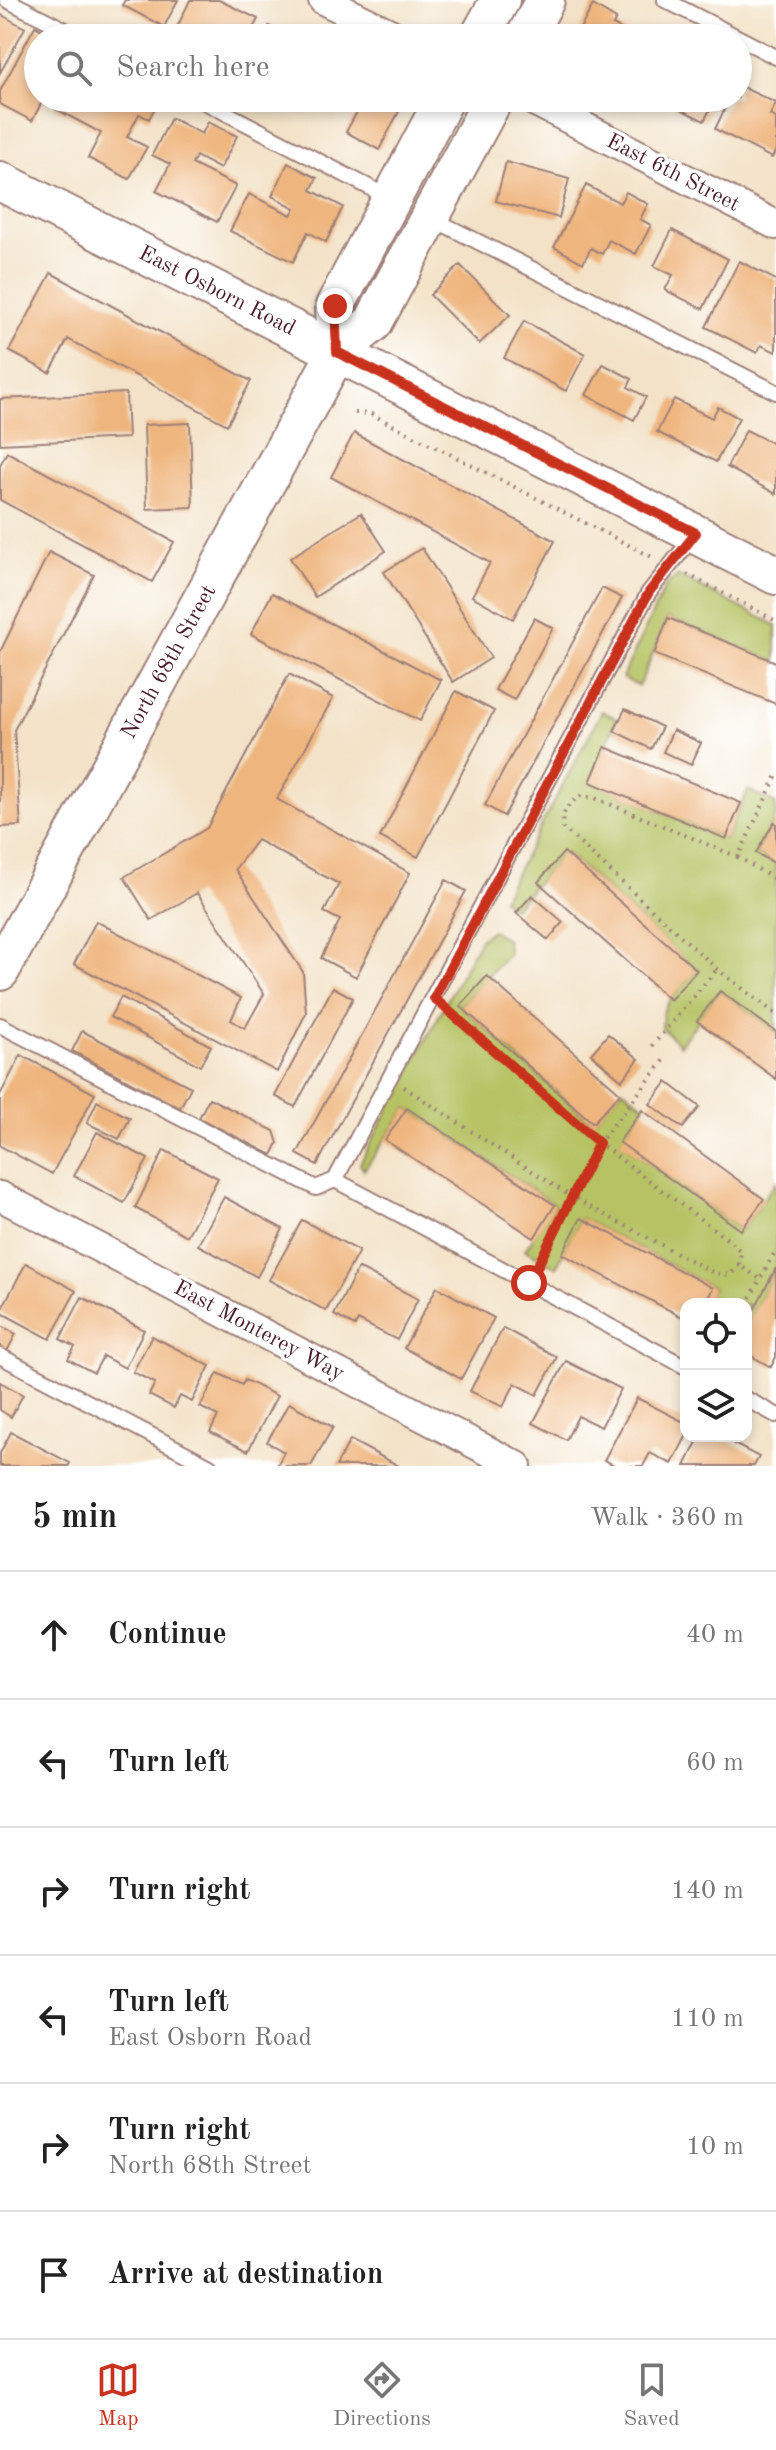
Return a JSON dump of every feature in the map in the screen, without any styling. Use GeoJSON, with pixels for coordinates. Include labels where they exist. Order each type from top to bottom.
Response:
{"type":"FeatureCollection","features":[{"type":"Feature","properties":{"kind":"main road"},"geometry":{"type":"LineString","coordinates":[[487,24],[500,0]]}},
{"type":"Feature","properties":{"kind":"main road"},"geometry":{"type":"LineString","coordinates":[[532,24],[545,0]]}},
{"type":"Feature","properties":{"kind":"main road"},"geometry":{"type":"LineString","coordinates":[[337,352],[335,306],[437,112]]}},
{"type":"Feature","properties":{"kind":"main road","name":"North 68th Street"},"geometry":{"type":"LineString","coordinates":[[0,971],[337,352],[373,323],[487,112]]}},
{"type":"Feature","properties":{"kind":"main road","name":"East Osborn Road"},"geometry":{"type":"LineString","coordinates":[[0,181],[776,575]]}},
{"type":"Feature","properties":{"kind":"street"},"geometry":{"type":"LineString","coordinates":[[323,0],[372,24]]}},
{"type":"Feature","properties":{"kind":"street","name":"East 6th Street"},"geometry":{"type":"LineString","coordinates":[[555,112],[776,225]]}},
{"type":"Feature","properties":{"kind":"street","name":"East Monterey Way"},"geometry":{"type":"LineString","coordinates":[[0,1196],[517,1466]]}},
{"type":"Feature","properties":{"kind":"lane"},"geometry":{"type":"LineString","coordinates":[[7,0],[54,24]]}},
{"type":"Feature","properties":{"kind":"lane"},"geometry":{"type":"LineString","coordinates":[[665,0],[712,24]]}},
{"type":"Feature","properties":{"kind":"lane"},"geometry":{"type":"LineString","coordinates":[[752,45],[776,57]]}},
{"type":"Feature","properties":{"kind":"lane"},"geometry":{"type":"LineString","coordinates":[[224,112],[390,198]]}},
{"type":"Feature","properties":{"kind":"lane"},"geometry":{"type":"LineString","coordinates":[[430,218],[776,392]]}},
{"type":"Feature","properties":{"kind":"lane"},"geometry":{"type":"LineString","coordinates":[[0,1025],[316,1188],[335,1180],[649,592],[696,533]]}},
{"type":"Feature","properties":{"kind":"lane"},"geometry":{"type":"LineString","coordinates":[[335,1180],[680,1364]]}},
{"type":"Feature","properties":{"kind":"lane"},"geometry":{"type":"LineString","coordinates":[[0,1356],[210,1466]]}},
{"type":"Feature","properties":{"kind":"lane"},"geometry":{"type":"LineString","coordinates":[[752,1402],[776,1415]]}},
{"type":"Feature","properties":{"kind":"path"},"geometry":{"type":"LineString","coordinates":[[355,413],[371,414],[776,621]]}},
{"type":"Feature","properties":{"kind":"path"},"geometry":{"type":"LineString","coordinates":[[738,857],[776,777]]}},
{"type":"Feature","properties":{"kind":"path"},"geometry":{"type":"LineString","coordinates":[[776,880],[738,857],[595,798],[580,796],[567,805],[562,818],[563,828],[717,969],[776,1014]]}},
{"type":"Feature","properties":{"kind":"path"},"geometry":{"type":"LineString","coordinates":[[652,1046],[717,969]]}},
{"type":"Feature","properties":{"kind":"path"},"geometry":{"type":"LineString","coordinates":[[391,1078],[573,1198],[716,1274],[730,1275],[739,1265],[741,1252],[731,1242],[599,1143],[434,998]]}},
{"type":"Feature","properties":{"kind":"path"},"geometry":{"type":"LineString","coordinates":[[529,1283],[599,1143],[667,1057]]}},
{"type":"Feature","properties":{"kind":"path"},"geometry":{"type":"LineString","coordinates":[[750,1298],[776,1250]]}},
{"type":"Feature","properties":{"kind":"path"},"geometry":{"type":"LineString","coordinates":[[739,1265],[760,1279]]}},
{"type":"Feature","properties":{"kind":"green space"},"geometry":{"type":"Polygon","coordinates":[[[678,576],[776,625],[776,662],[668,618],[639,686],[622,678],[666,585],[678,576]]]}},
{"type":"Feature","properties":{"kind":"green space"},"geometry":{"type":"Polygon","coordinates":[[[602,711],[617,719],[591,782],[726,839],[748,790],[776,804],[776,816],[756,853],[776,864],[776,1032],[720,991],[680,1045],[662,1028],[663,1012],[696,970],[565,852],[514,908],[502,899],[602,711]]]}},
{"type":"Feature","properties":{"kind":"green space"},"geometry":{"type":"Polygon","coordinates":[[[492,930],[506,939],[509,953],[460,1006],[592,1123],[623,1089],[645,1106],[620,1142],[741,1230],[776,1182],[776,1268],[752,1314],[752,1298],[708,1298],[713,1288],[581,1218],[556,1267],[525,1250],[555,1205],[407,1108],[364,1170],[360,1164],[480,939],[492,930]]]}},
{"type":"Feature","properties":{"kind":"building"},"geometry":{"type":"Polygon","coordinates":[[[125,0],[178,0],[166,24],[158,24],[122,5],[125,0]]]}},
{"type":"Feature","properties":{"kind":"building"},"geometry":{"type":"Polygon","coordinates":[[[190,0],[219,0],[258,19],[255,24],[179,24],[190,0]]]}},
{"type":"Feature","properties":{"kind":"building"},"geometry":{"type":"Polygon","coordinates":[[[593,5],[616,19],[614,24],[583,24],[593,5]]]}},
{"type":"Feature","properties":{"kind":"building"},"geometry":{"type":"Polygon","coordinates":[[[0,14],[24,30],[0,73],[0,14]]]}},
{"type":"Feature","properties":{"kind":"building"},"geometry":{"type":"Polygon","coordinates":[[[24,46],[24,112],[37,112],[32,121],[0,104],[0,91],[24,46]]]}},
{"type":"Feature","properties":{"kind":"building"},"geometry":{"type":"Polygon","coordinates":[[[752,92],[776,103],[770,115],[776,118],[776,150],[772,158],[715,129],[723,112],[752,112],[752,92]]]}},
{"type":"Feature","properties":{"kind":"building"},"geometry":{"type":"Polygon","coordinates":[[[62,112],[153,112],[149,119],[139,114],[127,137],[147,147],[129,179],[88,158],[101,133],[62,112]]]}},
{"type":"Feature","properties":{"kind":"building"},"geometry":{"type":"Polygon","coordinates":[[[357,112],[399,112],[379,150],[346,132],[357,112]]]}},
{"type":"Feature","properties":{"kind":"building"},"geometry":{"type":"Polygon","coordinates":[[[686,112],[709,112],[704,121],[686,112]]]}},
{"type":"Feature","properties":{"kind":"building"},"geometry":{"type":"Polygon","coordinates":[[[171,118],[202,134],[208,122],[237,136],[220,169],[196,156],[192,164],[236,186],[217,222],[156,191],[170,164],[152,155],[171,118]]]}},
{"type":"Feature","properties":{"kind":"building"},"geometry":{"type":"Polygon","coordinates":[[[506,162],[569,179],[559,218],[496,201],[506,162]]]}},
{"type":"Feature","properties":{"kind":"building"},"geometry":{"type":"Polygon","coordinates":[[[288,163],[317,178],[311,190],[343,207],[326,242],[308,232],[293,262],[230,231],[249,194],[291,215],[295,208],[272,196],[288,163]]]}},
{"type":"Feature","properties":{"kind":"building"},"geometry":{"type":"Polygon","coordinates":[[[586,185],[620,203],[626,192],[648,204],[640,219],[651,225],[636,254],[609,240],[602,254],[591,248],[583,263],[554,247],[586,185]]]}},
{"type":"Feature","properties":{"kind":"building"},"geometry":{"type":"Polygon","coordinates":[[[672,230],[728,259],[703,309],[665,290],[673,275],[654,266],[672,230]]]}},
{"type":"Feature","properties":{"kind":"building"},"geometry":{"type":"Polygon","coordinates":[[[739,261],[776,280],[776,352],[761,345],[757,353],[706,327],[739,261]]]}},
{"type":"Feature","properties":{"kind":"building"},"geometry":{"type":"Polygon","coordinates":[[[460,265],[510,315],[479,344],[430,295],[460,265]]]}},
{"type":"Feature","properties":{"kind":"building"},"geometry":{"type":"Polygon","coordinates":[[[51,273],[251,381],[227,425],[68,339],[50,373],[9,351],[51,273]]]}},
{"type":"Feature","properties":{"kind":"building"},"geometry":{"type":"Polygon","coordinates":[[[524,321],[585,354],[566,391],[504,358],[524,321]]]}},
{"type":"Feature","properties":{"kind":"building"},"geometry":{"type":"Polygon","coordinates":[[[603,364],[632,379],[628,387],[646,397],[634,420],[586,395],[603,364]]]}},
{"type":"Feature","properties":{"kind":"building"},"geometry":{"type":"Polygon","coordinates":[[[126,393],[128,438],[0,444],[0,399],[126,393]]]}},
{"type":"Feature","properties":{"kind":"building"},"geometry":{"type":"Polygon","coordinates":[[[674,399],[712,418],[718,407],[739,418],[716,462],[657,432],[674,399]]]}},
{"type":"Feature","properties":{"kind":"building"},"geometry":{"type":"Polygon","coordinates":[[[190,423],[193,507],[147,509],[144,425],[190,423]]]}},
{"type":"Feature","properties":{"kind":"building"},"geometry":{"type":"Polygon","coordinates":[[[746,430],[776,445],[776,494],[727,467],[746,430]]]}},
{"type":"Feature","properties":{"kind":"building"},"geometry":{"type":"Polygon","coordinates":[[[354,433],[555,541],[513,619],[472,596],[490,563],[331,477],[354,433]]]}},
{"type":"Feature","properties":{"kind":"building"},"geometry":{"type":"Polygon","coordinates":[[[7,452],[174,542],[152,582],[0,500],[0,465],[7,452]]]}},
{"type":"Feature","properties":{"kind":"building"},"geometry":{"type":"Polygon","coordinates":[[[361,513],[386,551],[315,597],[290,558],[361,513]]]}},
{"type":"Feature","properties":{"kind":"building"},"geometry":{"type":"Polygon","coordinates":[[[422,548],[491,658],[453,682],[384,572],[422,548]]]}},
{"type":"Feature","properties":{"kind":"building"},"geometry":{"type":"Polygon","coordinates":[[[49,552],[94,575],[14,730],[21,826],[0,827],[0,652],[49,552]]]}},
{"type":"Feature","properties":{"kind":"building"},"geometry":{"type":"Polygon","coordinates":[[[602,588],[622,598],[504,816],[485,805],[602,588]]]}},
{"type":"Feature","properties":{"kind":"building"},"geometry":{"type":"Polygon","coordinates":[[[272,593],[441,680],[420,721],[251,634],[272,593]]]}},
{"type":"Feature","properties":{"kind":"building"},"geometry":{"type":"Polygon","coordinates":[[[534,618],[553,628],[514,700],[495,690],[534,618]]]}},
{"type":"Feature","properties":{"kind":"building"},"geometry":{"type":"Polygon","coordinates":[[[668,618],[776,662],[776,704],[654,654],[668,618]]]}},
{"type":"Feature","properties":{"kind":"building"},"geometry":{"type":"Polygon","coordinates":[[[289,674],[333,698],[277,799],[410,873],[356,977],[321,958],[340,920],[324,912],[339,884],[257,840],[235,869],[303,972],[306,1013],[277,1072],[74,964],[96,921],[241,998],[231,1020],[245,1028],[264,994],[197,893],[151,920],[124,877],[207,828],[289,674]]]}},
{"type":"Feature","properties":{"kind":"building"},"geometry":{"type":"Polygon","coordinates":[[[456,691],[494,711],[418,857],[380,837],[456,691]]]}},
{"type":"Feature","properties":{"kind":"building"},"geometry":{"type":"Polygon","coordinates":[[[625,709],[662,727],[651,749],[614,731],[625,709]]]}},
{"type":"Feature","properties":{"kind":"building"},"geometry":{"type":"Polygon","coordinates":[[[673,730],[701,743],[691,765],[663,752],[673,730]]]}},
{"type":"Feature","properties":{"kind":"building"},"geometry":{"type":"Polygon","coordinates":[[[605,747],[741,803],[726,839],[590,782],[605,747]]]}},
{"type":"Feature","properties":{"kind":"building"},"geometry":{"type":"Polygon","coordinates":[[[776,823],[776,864],[756,853],[776,823]]]}},
{"type":"Feature","properties":{"kind":"building"},"geometry":{"type":"Polygon","coordinates":[[[564,852],[697,970],[670,1000],[538,882],[564,852]]]}},
{"type":"Feature","properties":{"kind":"building"},"geometry":{"type":"Polygon","coordinates":[[[446,880],[466,891],[317,1165],[297,1154],[446,880]]]}},
{"type":"Feature","properties":{"kind":"building"},"geometry":{"type":"Polygon","coordinates":[[[532,895],[563,922],[548,940],[516,913],[532,895]]]}},
{"type":"Feature","properties":{"kind":"building"},"geometry":{"type":"Polygon","coordinates":[[[487,976],[620,1093],[593,1123],[460,1006],[487,976]]]}},
{"type":"Feature","properties":{"kind":"building"},"geometry":{"type":"Polygon","coordinates":[[[333,987],[353,998],[295,1107],[275,1096],[333,987]]]}},
{"type":"Feature","properties":{"kind":"building"},"geometry":{"type":"Polygon","coordinates":[[[720,991],[776,1032],[776,1079],[697,1021],[720,991]]]}},
{"type":"Feature","properties":{"kind":"building"},"geometry":{"type":"Polygon","coordinates":[[[121,997],[211,1046],[200,1066],[110,1017],[121,997]]]}},
{"type":"Feature","properties":{"kind":"building"},"geometry":{"type":"Polygon","coordinates":[[[82,1031],[191,1087],[180,1108],[72,1051],[82,1031]]]}},
{"type":"Feature","properties":{"kind":"building"},"geometry":{"type":"Polygon","coordinates":[[[608,1034],[639,1059],[622,1080],[591,1054],[608,1034]]]}},
{"type":"Feature","properties":{"kind":"building"},"geometry":{"type":"Polygon","coordinates":[[[21,1055],[95,1094],[52,1174],[0,1146],[0,1095],[21,1055]]]}},
{"type":"Feature","properties":{"kind":"building"},"geometry":{"type":"Polygon","coordinates":[[[667,1082],[700,1107],[683,1128],[650,1104],[667,1082]]]}},
{"type":"Feature","properties":{"kind":"building"},"geometry":{"type":"Polygon","coordinates":[[[209,1098],[274,1131],[278,1143],[272,1155],[199,1118],[209,1098]]]}},
{"type":"Feature","properties":{"kind":"building"},"geometry":{"type":"Polygon","coordinates":[[[97,1101],[130,1118],[119,1139],[87,1123],[97,1101]]]}},
{"type":"Feature","properties":{"kind":"building"},"geometry":{"type":"Polygon","coordinates":[[[407,1108],[555,1205],[534,1238],[385,1140],[407,1108]]]}},
{"type":"Feature","properties":{"kind":"building"},"geometry":{"type":"Polygon","coordinates":[[[642,1110],[764,1199],[741,1230],[619,1142],[642,1110]]]}},
{"type":"Feature","properties":{"kind":"building"},"geometry":{"type":"Polygon","coordinates":[[[97,1132],[148,1159],[124,1203],[74,1176],[97,1132]]]}},
{"type":"Feature","properties":{"kind":"building"},"geometry":{"type":"Polygon","coordinates":[[[164,1150],[218,1178],[187,1236],[135,1208],[164,1150]]]}},
{"type":"Feature","properties":{"kind":"building"},"geometry":{"type":"Polygon","coordinates":[[[224,1197],[283,1229],[257,1277],[198,1245],[224,1197]]]}},
{"type":"Feature","properties":{"kind":"building"},"geometry":{"type":"Polygon","coordinates":[[[581,1218],[713,1288],[708,1298],[680,1298],[680,1316],[562,1254],[581,1218]]]}},
{"type":"Feature","properties":{"kind":"building"},"geometry":{"type":"Polygon","coordinates":[[[302,1220],[359,1251],[326,1311],[269,1280],[302,1220]]]}},
{"type":"Feature","properties":{"kind":"building"},"geometry":{"type":"Polygon","coordinates":[[[26,1263],[76,1291],[50,1339],[0,1312],[26,1263]]]}},
{"type":"Feature","properties":{"kind":"building"},"geometry":{"type":"Polygon","coordinates":[[[358,1268],[418,1299],[397,1340],[358,1320],[355,1326],[334,1315],[358,1268]]]}},
{"type":"Feature","properties":{"kind":"building"},"geometry":{"type":"Polygon","coordinates":[[[776,1268],[776,1357],[771,1367],[752,1356],[752,1314],[776,1268]]]}},
{"type":"Feature","properties":{"kind":"building"},"geometry":{"type":"Polygon","coordinates":[[[437,1287],[494,1318],[461,1379],[404,1348],[437,1287]]]}},
{"type":"Feature","properties":{"kind":"building"},"geometry":{"type":"Polygon","coordinates":[[[82,1297],[144,1330],[125,1368],[103,1356],[94,1373],[68,1359],[75,1347],[60,1339],[82,1297]]]}},
{"type":"Feature","properties":{"kind":"building"},"geometry":{"type":"Polygon","coordinates":[[[0,1325],[16,1334],[4,1357],[0,1355],[0,1325]]]}},
{"type":"Feature","properties":{"kind":"building"},"geometry":{"type":"Polygon","coordinates":[[[503,1328],[557,1357],[537,1395],[515,1383],[503,1407],[470,1391],[503,1328]]]}},
{"type":"Feature","properties":{"kind":"building"},"geometry":{"type":"Polygon","coordinates":[[[152,1336],[210,1366],[192,1402],[180,1396],[174,1408],[149,1395],[155,1383],[133,1372],[152,1336]]]}},
{"type":"Feature","properties":{"kind":"building"},"geometry":{"type":"Polygon","coordinates":[[[566,1361],[621,1389],[601,1427],[578,1416],[566,1440],[533,1423],[566,1361]]]}},
{"type":"Feature","properties":{"kind":"building"},"geometry":{"type":"Polygon","coordinates":[[[218,1373],[242,1385],[245,1380],[277,1396],[248,1451],[210,1432],[218,1416],[200,1407],[218,1373]]]}},
{"type":"Feature","properties":{"kind":"building"},"geometry":{"type":"Polygon","coordinates":[[[0,1382],[23,1395],[11,1417],[0,1410],[0,1382]]]}},
{"type":"Feature","properties":{"kind":"building"},"geometry":{"type":"Polygon","coordinates":[[[637,1398],[680,1420],[680,1442],[683,1442],[672,1464],[650,1453],[643,1466],[616,1466],[604,1460],[637,1398]]]}},
{"type":"Feature","properties":{"kind":"building"},"geometry":{"type":"Polygon","coordinates":[[[289,1403],[333,1427],[311,1466],[277,1466],[284,1452],[267,1442],[289,1403]]]}},
{"type":"Feature","properties":{"kind":"building"},"geometry":{"type":"Polygon","coordinates":[[[11,1432],[70,1463],[68,1466],[0,1466],[0,1453],[11,1432]]]}},
{"type":"Feature","properties":{"kind":"building"},"geometry":{"type":"Polygon","coordinates":[[[350,1440],[399,1466],[336,1466],[350,1440]]]}},
{"type":"Feature","properties":{"kind":"building"},"geometry":{"type":"Polygon","coordinates":[[[697,1442],[730,1442],[759,1457],[754,1466],[685,1466],[697,1442]]]}},
{"type":"Feature","properties":{"kind":"route"},"geometry":{"type":"LineString","coordinates":[[335,306],[337,352],[696,533],[649,592],[434,998],[599,1143],[529,1283]]}}]}
